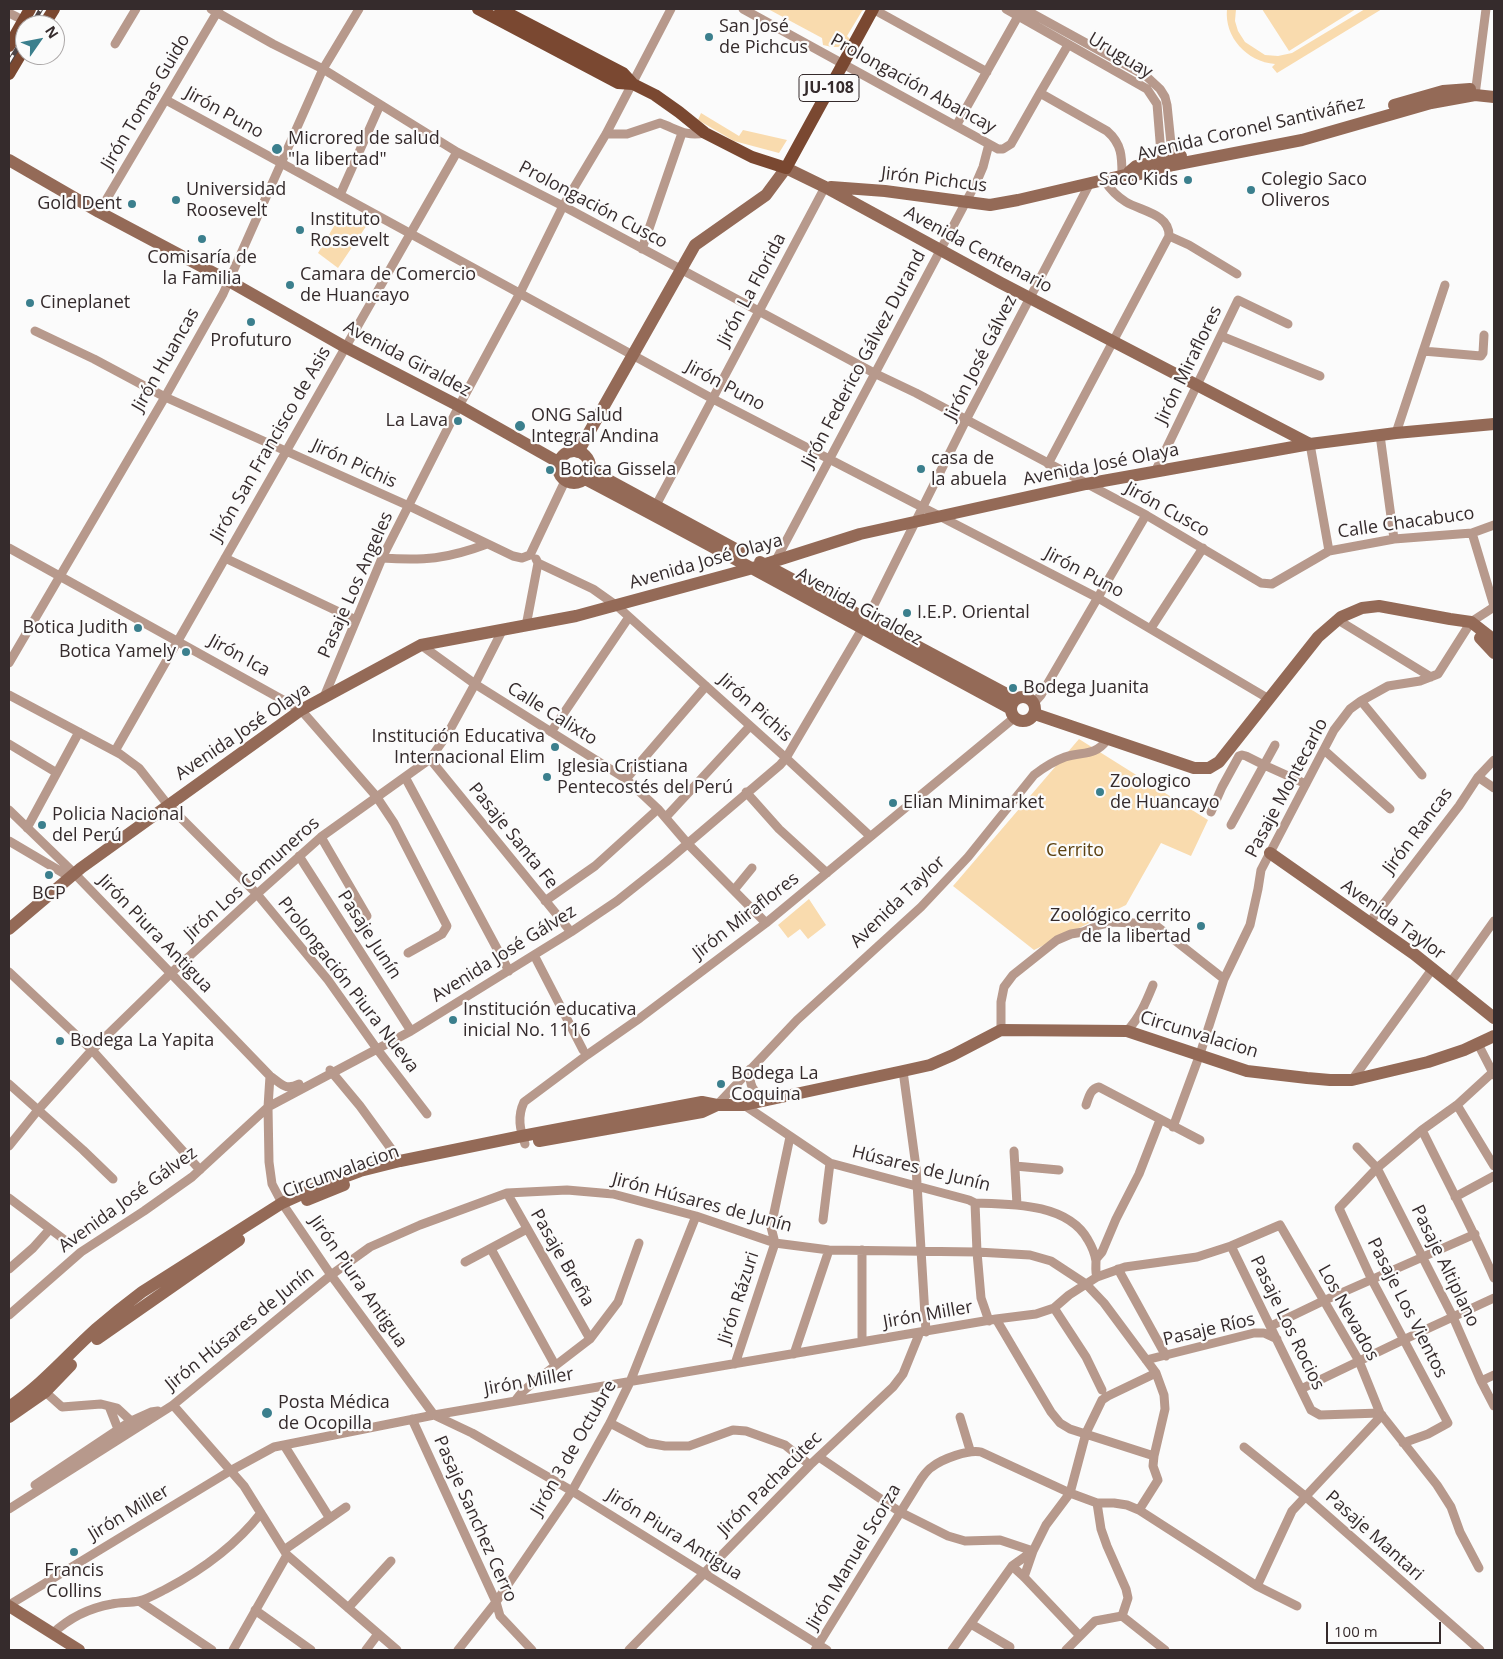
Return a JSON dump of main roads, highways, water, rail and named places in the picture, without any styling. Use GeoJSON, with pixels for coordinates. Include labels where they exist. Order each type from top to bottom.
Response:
{"type":"FeatureCollection","features":[{"type":"Feature","properties":{"kind":"main road"},"geometry":{"type":"LineString","coordinates":[[9,46],[30,9]]}},
{"type":"Feature","properties":{"kind":"main road","name":"Avenida Centenario"},"geometry":{"type":"LineString","coordinates":[[478,9],[514,17]]}},
{"type":"Feature","properties":{"kind":"main road","name":"Avenida Centenario"},"geometry":{"type":"LineString","coordinates":[[500,9],[623,73],[633,84],[655,95],[705,133],[752,157],[786,168],[873,9]]}},
{"type":"Feature","properties":{"kind":"main road"},"geometry":{"type":"LineString","coordinates":[[9,31],[16,13]]}},
{"type":"Feature","properties":{"kind":"main road"},"geometry":{"type":"LineString","coordinates":[[9,82],[19,65]]}},
{"type":"Feature","properties":{"kind":"railway"},"geometry":{"type":"LineString","coordinates":[[38,15],[41,9]]}},
{"type":"Feature","properties":{"kind":"railway"},"geometry":{"type":"LineString","coordinates":[[9,62],[15,52]]}},
{"type":"Feature","properties":{"kind":"place","name":"San José de Pichcus"},"geometry":{"type":"Point","coordinates":[709,37]}},
{"type":"Feature","properties":{"kind":"place","name":"Microred de salud \"la libertad\""},"geometry":{"type":"Point","coordinates":[277,149]}},
{"type":"Feature","properties":{"kind":"place","name":"Saco Kids"},"geometry":{"type":"Point","coordinates":[1188,180]}},
{"type":"Feature","properties":{"kind":"place","name":"Colegio Saco Oliveros"},"geometry":{"type":"Point","coordinates":[1251,190]}},
{"type":"Feature","properties":{"kind":"place","name":"Universidad Roosevelt"},"geometry":{"type":"Point","coordinates":[176,200]}},
{"type":"Feature","properties":{"kind":"place","name":"Gold Dent"},"geometry":{"type":"Point","coordinates":[132,204]}},
{"type":"Feature","properties":{"kind":"place","name":"Instituto Rossevelt"},"geometry":{"type":"Point","coordinates":[300,230]}},
{"type":"Feature","properties":{"kind":"place","name":"Comisaría de la Familia"},"geometry":{"type":"Point","coordinates":[202,239]}},
{"type":"Feature","properties":{"kind":"place","name":"Camara de Comercio de Huancayo"},"geometry":{"type":"Point","coordinates":[290,285]}},
{"type":"Feature","properties":{"kind":"place","name":"Cineplanet"},"geometry":{"type":"Point","coordinates":[30,303]}},
{"type":"Feature","properties":{"kind":"place","name":"Profuturo"},"geometry":{"type":"Point","coordinates":[251,322]}},
{"type":"Feature","properties":{"kind":"place","name":"La Lava"},"geometry":{"type":"Point","coordinates":[458,421]}},
{"type":"Feature","properties":{"kind":"place","name":"ONG Salud Integral Andina"},"geometry":{"type":"Point","coordinates":[520,426]}},
{"type":"Feature","properties":{"kind":"place","name":"casa de la abuela"},"geometry":{"type":"Point","coordinates":[921,469]}},
{"type":"Feature","properties":{"kind":"place","name":"Botica Gissela"},"geometry":{"type":"Point","coordinates":[550,470]}},
{"type":"Feature","properties":{"kind":"place","name":"I.E.P. Oriental"},"geometry":{"type":"Point","coordinates":[907,613]}},
{"type":"Feature","properties":{"kind":"place","name":"Botica Judith"},"geometry":{"type":"Point","coordinates":[138,628]}},
{"type":"Feature","properties":{"kind":"place","name":"Botica Yamely"},"geometry":{"type":"Point","coordinates":[186,652]}},
{"type":"Feature","properties":{"kind":"place","name":"Bodega Juanita"},"geometry":{"type":"Point","coordinates":[1013,688]}},
{"type":"Feature","properties":{"kind":"place","name":"Institución Educativa Internacional Elim"},"geometry":{"type":"Point","coordinates":[555,747]}},
{"type":"Feature","properties":{"kind":"place","name":"Iglesia Cristiana Pentecostés del Perú"},"geometry":{"type":"Point","coordinates":[547,777]}},
{"type":"Feature","properties":{"kind":"place","name":"Zoologico de Huancayo"},"geometry":{"type":"Point","coordinates":[1100,792]}},
{"type":"Feature","properties":{"kind":"place","name":"Elian Minimarket"},"geometry":{"type":"Point","coordinates":[893,803]}},
{"type":"Feature","properties":{"kind":"place","name":"Policia Nacional del Perú"},"geometry":{"type":"Point","coordinates":[42,825]}},
{"type":"Feature","properties":{"kind":"place","name":"BCP"},"geometry":{"type":"Point","coordinates":[49,875]}},
{"type":"Feature","properties":{"kind":"place","name":"Zoológico cerrito de la libertad"},"geometry":{"type":"Point","coordinates":[1201,926]}},
{"type":"Feature","properties":{"kind":"place","name":"Institución educativa inicial No. 1116"},"geometry":{"type":"Point","coordinates":[453,1020]}},
{"type":"Feature","properties":{"kind":"place","name":"Bodega La Yapita"},"geometry":{"type":"Point","coordinates":[60,1041]}},
{"type":"Feature","properties":{"kind":"place","name":"Bodega La Coquina"},"geometry":{"type":"Point","coordinates":[721,1084]}},
{"type":"Feature","properties":{"kind":"place","name":"Posta Médica de Ocopilla"},"geometry":{"type":"Point","coordinates":[267,1413]}},
{"type":"Feature","properties":{"kind":"place","name":"Francis Collins"},"geometry":{"type":"Point","coordinates":[74,1552]}},
{"type":"Feature","properties":{"kind":"park label","name":"Cerrito"},"geometry":{"type":"Point","coordinates":[1075,851]}}]}
